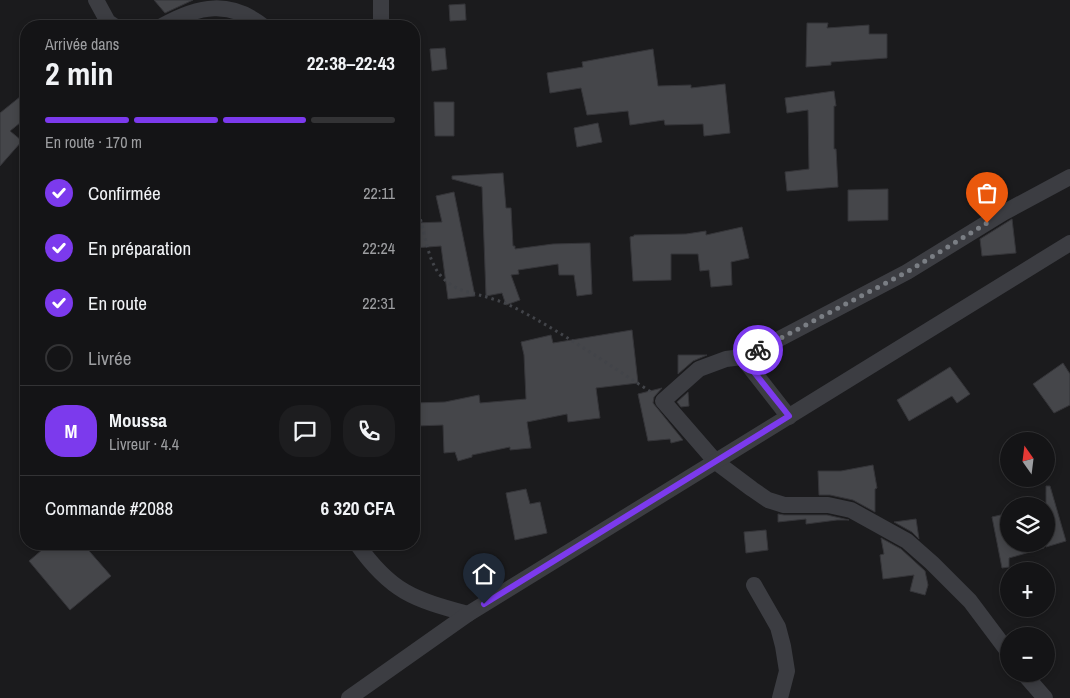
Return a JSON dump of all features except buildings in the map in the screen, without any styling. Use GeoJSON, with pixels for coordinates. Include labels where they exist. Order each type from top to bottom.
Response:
{"type":"FeatureCollection","features":[{"type":"Feature","properties":{"kind":"street"},"geometry":{"type":"LineString","coordinates":[[96,0],[107,20]]}},
{"type":"Feature","properties":{"kind":"street"},"geometry":{"type":"LineString","coordinates":[[381,0],[381,20]]}},
{"type":"Feature","properties":{"kind":"street"},"geometry":{"type":"LineString","coordinates":[[173,20],[191,10],[215,2],[230,2],[252,6],[260,20]]}},
{"type":"Feature","properties":{"kind":"street"},"geometry":{"type":"LineString","coordinates":[[1000,641],[970,601],[938,568],[906,541],[851,510],[828,505],[793,506],[778,504],[752,489],[716,462],[663,401],[699,370],[726,359],[742,357],[907,272],[1003,213],[1070,177]]}},
{"type":"Feature","properties":{"kind":"street"},"geometry":{"type":"LineString","coordinates":[[350,698],[468,614],[1070,243]]}},
{"type":"Feature","properties":{"kind":"street"},"geometry":{"type":"LineString","coordinates":[[742,357],[789,416]]}},
{"type":"Feature","properties":{"kind":"street"},"geometry":{"type":"LineString","coordinates":[[361,550],[380,573],[402,591],[430,603],[468,614]]}},
{"type":"Feature","properties":{"kind":"street"},"geometry":{"type":"LineString","coordinates":[[754,584],[778,627],[783,646],[787,671],[780,698]]}},
{"type":"Feature","properties":{"kind":"street"},"geometry":{"type":"LineString","coordinates":[[1031,682],[1045,698]]}},
{"type":"Feature","properties":{"kind":"path"},"geometry":{"type":"LineString","coordinates":[[420,217],[433,263],[440,275],[455,288],[493,298],[522,312],[600,358],[663,401]]}},
{"type":"Feature","properties":{"kind":"way so far"},"geometry":{"type":"LineString","coordinates":[[758,350],[907,272],[987,223]]}},
{"type":"Feature","properties":{"kind":"route"},"geometry":{"type":"LineString","coordinates":[[484,604],[789,416],[742,357],[758,350]]}}]}
